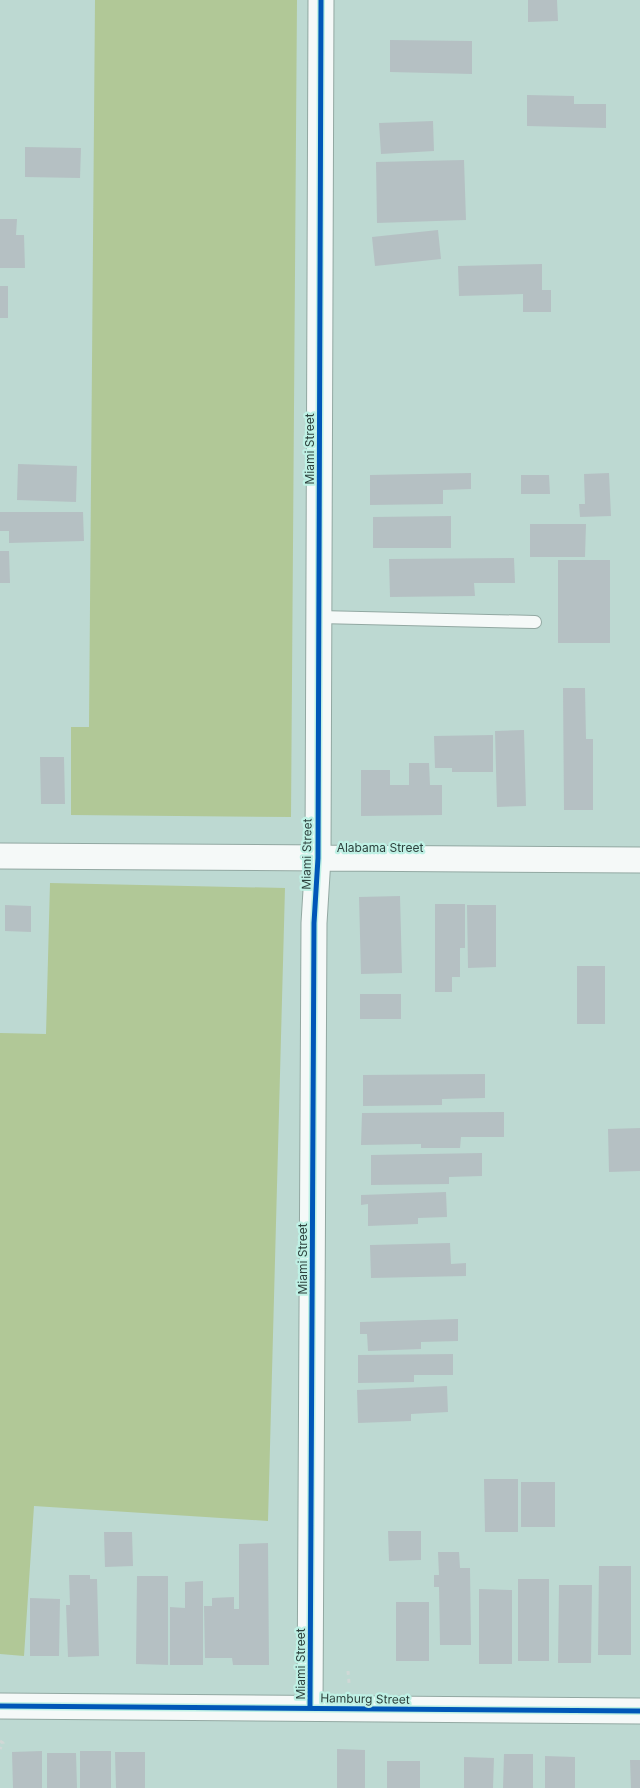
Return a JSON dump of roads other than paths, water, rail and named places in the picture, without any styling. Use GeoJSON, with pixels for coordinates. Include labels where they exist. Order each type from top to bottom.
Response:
{"type":"FeatureCollection","features":[{"type":"Feature","properties":{"kind":"street","name":"Miami Street"},"geometry":{"type":"LineString","coordinates":[[310,1708],[314,923],[318,858],[321,0]]}},
{"type":"Feature","properties":{"kind":"street","name":"Alabama Street"},"geometry":{"type":"LineString","coordinates":[[0,856],[640,860]]}},
{"type":"Feature","properties":{"kind":"street","name":"Hamburg Street"},"geometry":{"type":"LineString","coordinates":[[0,1706],[640,1711]]}},
{"type":"Feature","properties":{"kind":"lane"},"geometry":{"type":"LineString","coordinates":[[319,617],[534,622]]}}]}
